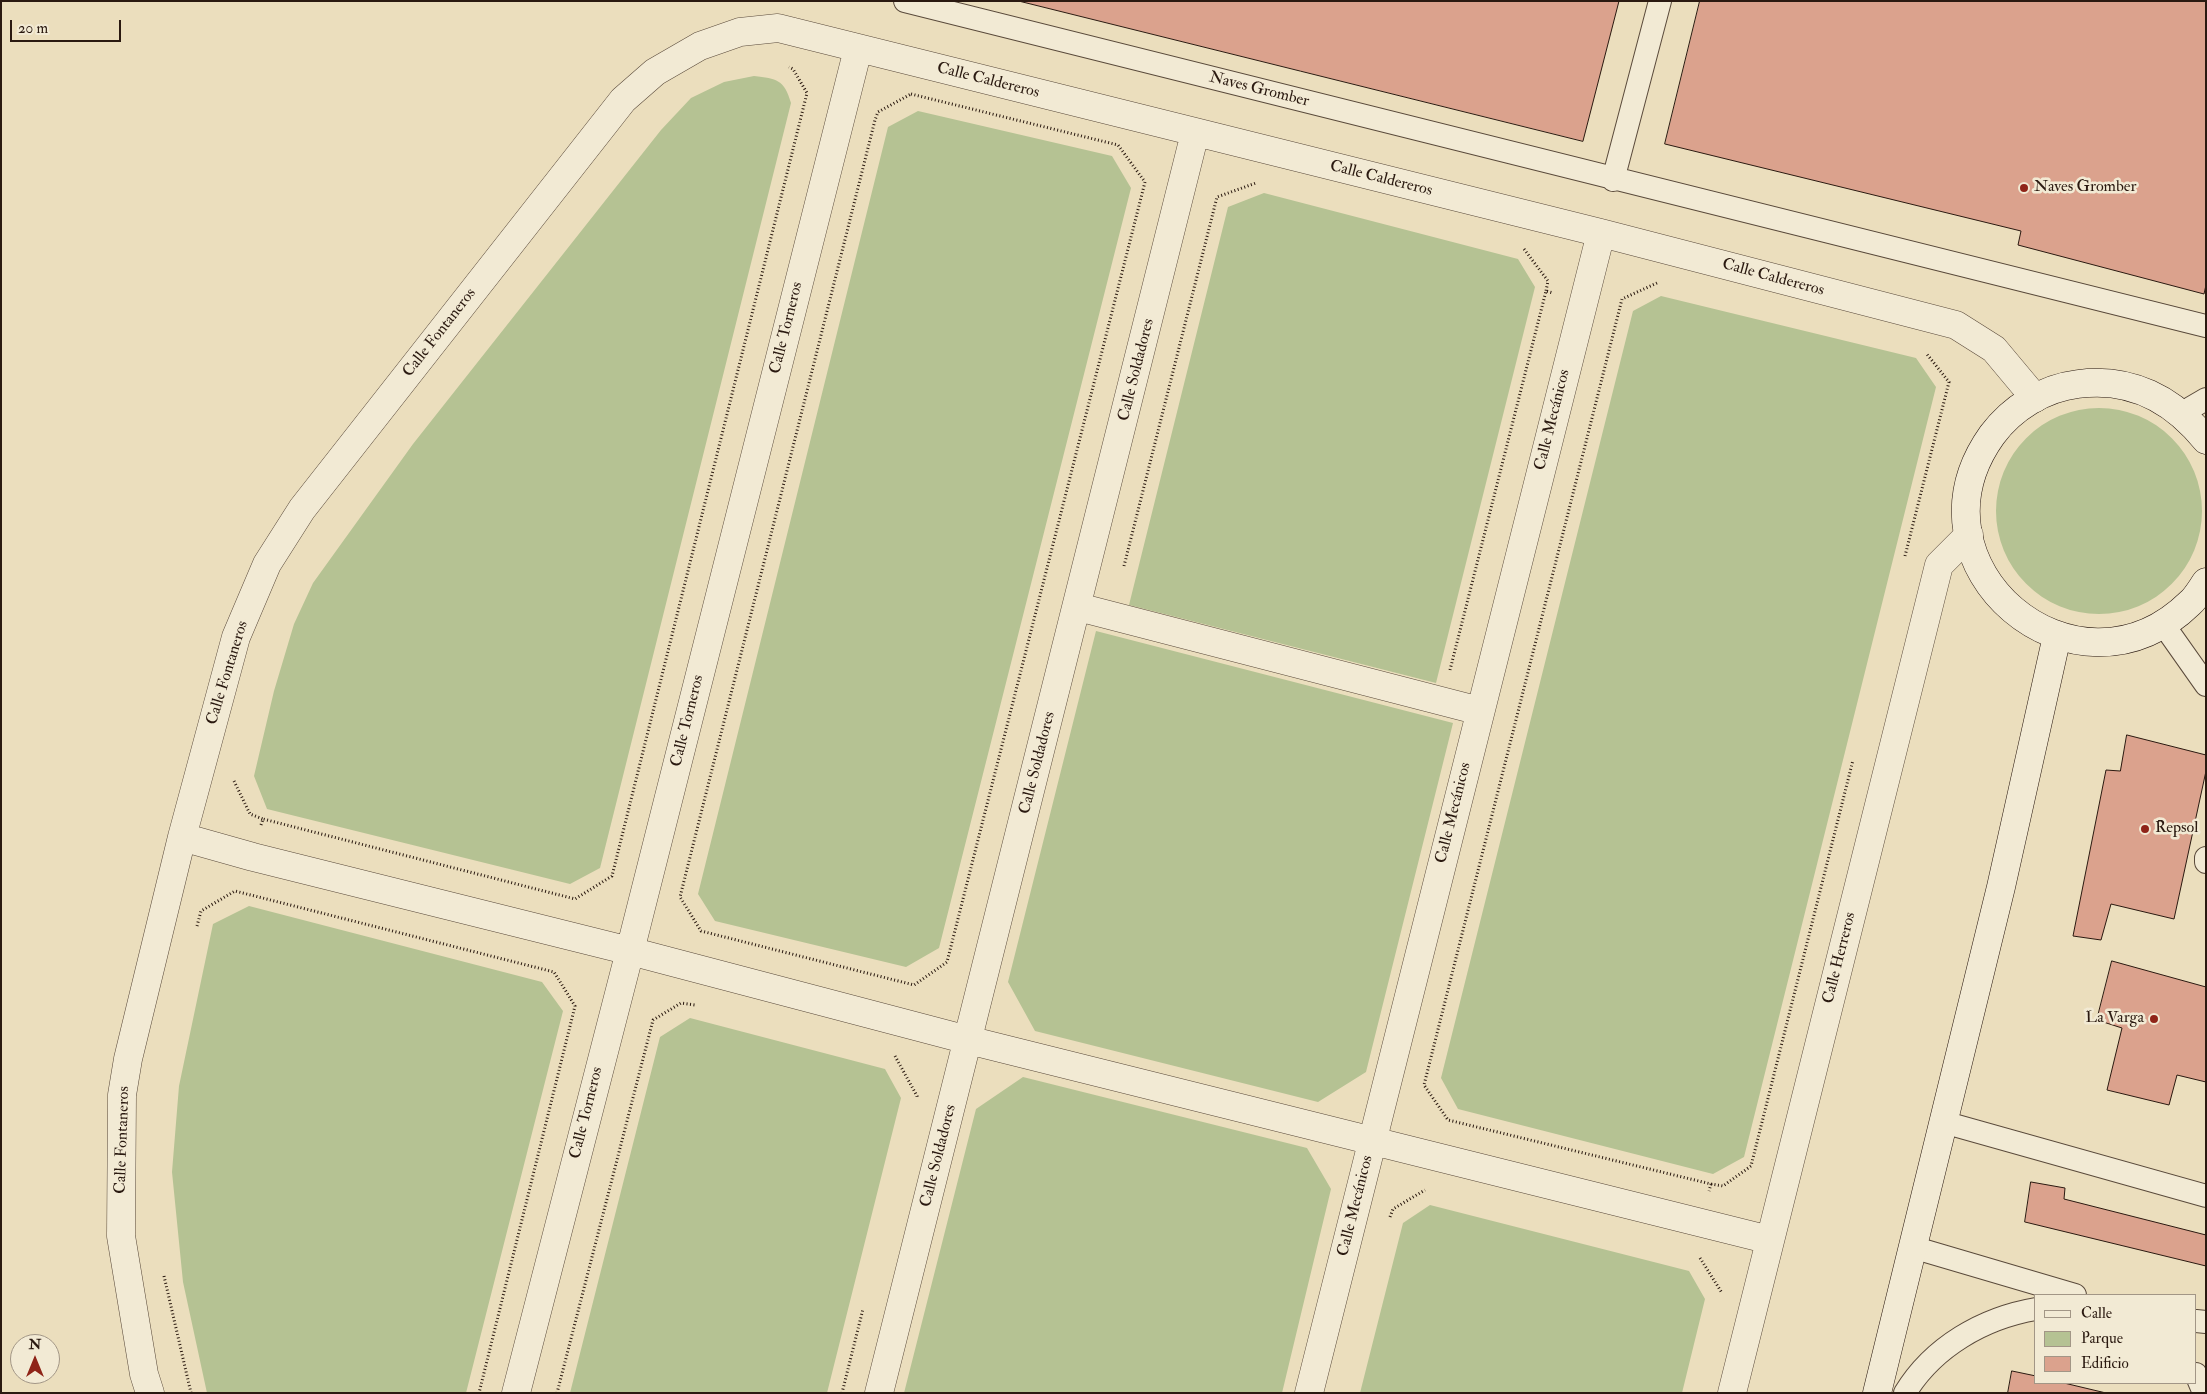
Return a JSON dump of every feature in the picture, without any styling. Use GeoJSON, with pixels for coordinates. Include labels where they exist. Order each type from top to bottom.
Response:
{"type":"FeatureCollection","features":[{"type":"Feature","properties":{"kind":"street","name":"Calle Caldereros"},"geometry":{"type":"LineString","coordinates":[[700,46],[740,32],[778,28],[1601,233],[1956,325],[1994,349],[2035,398]]}},
{"type":"Feature","properties":{"kind":"street","name":"Calle Fontaneros"},"geometry":{"type":"LineString","coordinates":[[150,1393],[144,1374],[121,1236],[122,1095],[128,1059],[182,837],[236,637],[267,564],[302,509],[623,100],[655,72],[700,46]]}},
{"type":"Feature","properties":{"kind":"street","name":"Calle Torneros"},"geometry":{"type":"LineString","coordinates":[[516,1393],[858,49]]}},
{"type":"Feature","properties":{"kind":"street","name":"Calle Soldadores"},"geometry":{"type":"LineString","coordinates":[[880,1393],[1195,133]]}},
{"type":"Feature","properties":{"kind":"street","name":"Calle Mecánicos"},"geometry":{"type":"LineString","coordinates":[[1309,1393],[1601,233]]}},
{"type":"Feature","properties":{"kind":"street"},"geometry":{"type":"LineString","coordinates":[[2206,440],[2182,413],[2149,392],[2111,383],[2072,385],[2052,390],[2035,398],[2016,411],[1998,427],[1985,446],[1975,467],[1969,489],[1967,512],[1969,535],[1978,565],[1985,579],[1999,598],[2016,614],[2057,636],[2078,641],[2100,642],[2122,640],[2143,634],[2163,624],[2190,603],[2206,582]]}},
{"type":"Feature","properties":{"kind":"street","name":"Calle Herreros"},"geometry":{"type":"LineString","coordinates":[[1732,1393],[1939,565],[1969,535]]}},
{"type":"Feature","properties":{"kind":"street"},"geometry":{"type":"LineString","coordinates":[[1078,607],[1480,711]]}},
{"type":"Feature","properties":{"kind":"street"},"geometry":{"type":"LineString","coordinates":[[1877,1393],[2001,887],[2057,636]]}},
{"type":"Feature","properties":{"kind":"street"},"geometry":{"type":"LineString","coordinates":[[182,837],[252,857],[630,951],[968,1040],[1770,1240]]}},
{"type":"Feature","properties":{"kind":"lane","name":"Naves Gromber"},"geometry":{"type":"LineString","coordinates":[[905,1],[1613,180],[2206,326]]}},
{"type":"Feature","properties":{"kind":"lane"},"geometry":{"type":"LineString","coordinates":[[1613,180],[1660,1]]}},
{"type":"Feature","properties":{"kind":"lane"},"geometry":{"type":"LineString","coordinates":[[2182,413],[2206,399]]}},
{"type":"Feature","properties":{"kind":"lane"},"geometry":{"type":"LineString","coordinates":[[2163,624],[2206,685]]}},
{"type":"Feature","properties":{"kind":"lane"},"geometry":{"type":"LineString","coordinates":[[1943,1122],[2206,1196]]}},
{"type":"Feature","properties":{"kind":"lane"},"geometry":{"type":"LineString","coordinates":[[1912,1247],[2072,1294]]}},
{"type":"Feature","properties":{"kind":"lane"},"geometry":{"type":"LineString","coordinates":[[1905,1393],[1929,1364],[1953,1340],[2011,1313],[2034,1309]]}},
{"type":"Feature","properties":{"kind":"lane"},"geometry":{"type":"LineString","coordinates":[[2197,1376],[2204,1393]]}},
{"type":"Feature","properties":{"kind":"path"},"geometry":{"type":"LineString","coordinates":[[236,772],[233,782],[250,814],[263,819],[575,899],[612,876],[807,93],[793,69],[786,66]]}},
{"type":"Feature","properties":{"kind":"path"},"geometry":{"type":"LineString","coordinates":[[911,94],[1118,144],[1145,182],[947,962],[914,985],[701,931],[680,897],[874,120],[878,112],[911,94]]}},
{"type":"Feature","properties":{"kind":"path"},"geometry":{"type":"LineString","coordinates":[[1122,571],[1217,197],[1264,180]]}},
{"type":"Feature","properties":{"kind":"path"},"geometry":{"type":"LineString","coordinates":[[1522,246],[1548,281],[1546,291]]}},
{"type":"Feature","properties":{"kind":"path"},"geometry":{"type":"LineString","coordinates":[[1663,280],[1622,299],[1424,1085],[1448,1120],[1724,1186],[1751,1166],[1855,753]]}},
{"type":"Feature","properties":{"kind":"path"},"geometry":{"type":"LineString","coordinates":[[1903,562],[1949,382],[1920,347]]}},
{"type":"Feature","properties":{"kind":"path"},"geometry":{"type":"LineString","coordinates":[[242,893],[263,819]]}},
{"type":"Feature","properties":{"kind":"path"},"geometry":{"type":"LineString","coordinates":[[197,927],[201,911],[235,891],[554,972],[575,1006],[478,1393]]}},
{"type":"Feature","properties":{"kind":"path"},"geometry":{"type":"LineString","coordinates":[[558,1393],[653,1020],[681,1002],[698,1006]]}},
{"type":"Feature","properties":{"kind":"path"},"geometry":{"type":"LineString","coordinates":[[886,1054],[895,1056],[917,1096],[917,1100]]}},
{"type":"Feature","properties":{"kind":"path"},"geometry":{"type":"LineString","coordinates":[[1711,1184],[1693,1255],[1699,1256],[1722,1294],[1721,1300]]}},
{"type":"Feature","properties":{"kind":"path"},"geometry":{"type":"LineString","coordinates":[[1389,1220],[1393,1209],[1424,1189],[1434,1192]]}},
{"type":"Feature","properties":{"kind":"path"},"geometry":{"type":"LineString","coordinates":[[163,1271],[191,1393]]}},
{"type":"Feature","properties":{"kind":"path"},"geometry":{"type":"LineString","coordinates":[[842,1393],[863,1308]]}},
{"type":"Feature","properties":{"kind":"green space"},"geometry":{"type":"Polygon","coordinates":[[[754,76],[769,78],[779,82],[786,89],[791,103],[600,868],[570,884],[267,809],[254,776],[274,691],[294,624],[313,583],[413,444],[661,130],[691,98],[724,82],[754,76]]]}},
{"type":"Feature","properties":{"kind":"green space"},"geometry":{"type":"Polygon","coordinates":[[[918,111],[1112,156],[1131,188],[939,948],[906,967],[715,921],[698,894],[888,127],[918,111]]]}},
{"type":"Feature","properties":{"kind":"green space"},"geometry":{"type":"Polygon","coordinates":[[[1264,193],[1518,259],[1535,287],[1436,683],[1129,605],[1228,207],[1264,193]]]}},
{"type":"Feature","properties":{"kind":"green space"},"geometry":{"type":"Polygon","coordinates":[[[1661,296],[1916,358],[1936,387],[1744,1157],[1713,1174],[1458,1109],[1441,1078],[1633,311],[1661,296]]]}},
{"type":"Feature","properties":{"kind":"green space"},"geometry":{"type":"Polygon","coordinates":[[[2099,408],[2119,410],[2138,416],[2147,420],[2172,438],[2190,463],[2194,472],[2200,491],[2202,511],[2200,531],[2194,550],[2190,559],[2172,584],[2147,602],[2138,606],[2119,612],[2099,614],[2079,612],[2060,606],[2051,602],[2026,584],[2008,559],[2004,550],[1998,531],[1996,511],[1998,491],[2004,472],[2008,463],[2026,438],[2051,420],[2060,416],[2079,410],[2099,408]]]}},
{"type":"Feature","properties":{"kind":"green space"},"geometry":{"type":"Polygon","coordinates":[[[1096,631],[1453,723],[1366,1072],[1318,1102],[1035,1031],[1008,982],[1096,631]]]}},
{"type":"Feature","properties":{"kind":"green space"},"geometry":{"type":"Polygon","coordinates":[[[249,906],[542,982],[563,1011],[466,1393],[207,1393],[183,1282],[172,1172],[179,1086],[213,924],[249,906]]]}},
{"type":"Feature","properties":{"kind":"green space"},"geometry":{"type":"Polygon","coordinates":[[[690,1018],[885,1069],[901,1098],[827,1393],[570,1393],[660,1037],[690,1018]]]}},
{"type":"Feature","properties":{"kind":"green space"},"geometry":{"type":"Polygon","coordinates":[[[1023,1077],[1307,1148],[1331,1189],[1282,1393],[904,1393],[976,1109],[1023,1077]]]}},
{"type":"Feature","properties":{"kind":"green space"},"geometry":{"type":"Polygon","coordinates":[[[1430,1205],[1689,1271],[1705,1299],[1682,1393],[1360,1393],[1403,1223],[1430,1205]]]}},
{"type":"Feature","properties":{"kind":"building"},"geometry":{"type":"Polygon","coordinates":[[[1019,1],[1619,1],[1583,141],[1019,1]]]}},
{"type":"Feature","properties":{"kind":"building","name":"Naves Gromber"},"geometry":{"type":"Polygon","coordinates":[[[1700,1],[2206,1],[2206,285],[2204,294],[2018,245],[2021,231],[1665,144],[1700,1]]]}},
{"type":"Feature","properties":{"kind":"building"},"geometry":{"type":"Polygon","coordinates":[[[2127,735],[2206,755],[2206,771],[2174,919],[2111,904],[2101,940],[2073,936],[2106,770],[2120,771],[2127,735]]]}},
{"type":"Feature","properties":{"kind":"building"},"geometry":{"type":"Polygon","coordinates":[[[2112,961],[2206,987],[2206,1082],[2177,1075],[2169,1105],[2107,1090],[2122,1028],[2097,1020],[2112,961]]]}},
{"type":"Feature","properties":{"kind":"building"},"geometry":{"type":"Polygon","coordinates":[[[2031,1182],[2065,1188],[2064,1199],[2206,1235],[2206,1266],[2025,1222],[2031,1182]]]}},
{"type":"Feature","properties":{"kind":"building"},"geometry":{"type":"Polygon","coordinates":[[[2012,1371],[2034,1376],[2034,1384],[2068,1384],[2106,1393],[2008,1393],[2012,1371]]]}},
{"type":"Feature","properties":{"kind":"place","name":"Naves Gromber"},"geometry":{"type":"Point","coordinates":[2024,188]}},
{"type":"Feature","properties":{"kind":"place","name":"Repsol"},"geometry":{"type":"Point","coordinates":[2145,829]}},
{"type":"Feature","properties":{"kind":"place","name":"La Varga"},"geometry":{"type":"Point","coordinates":[2154,1019]}}]}
